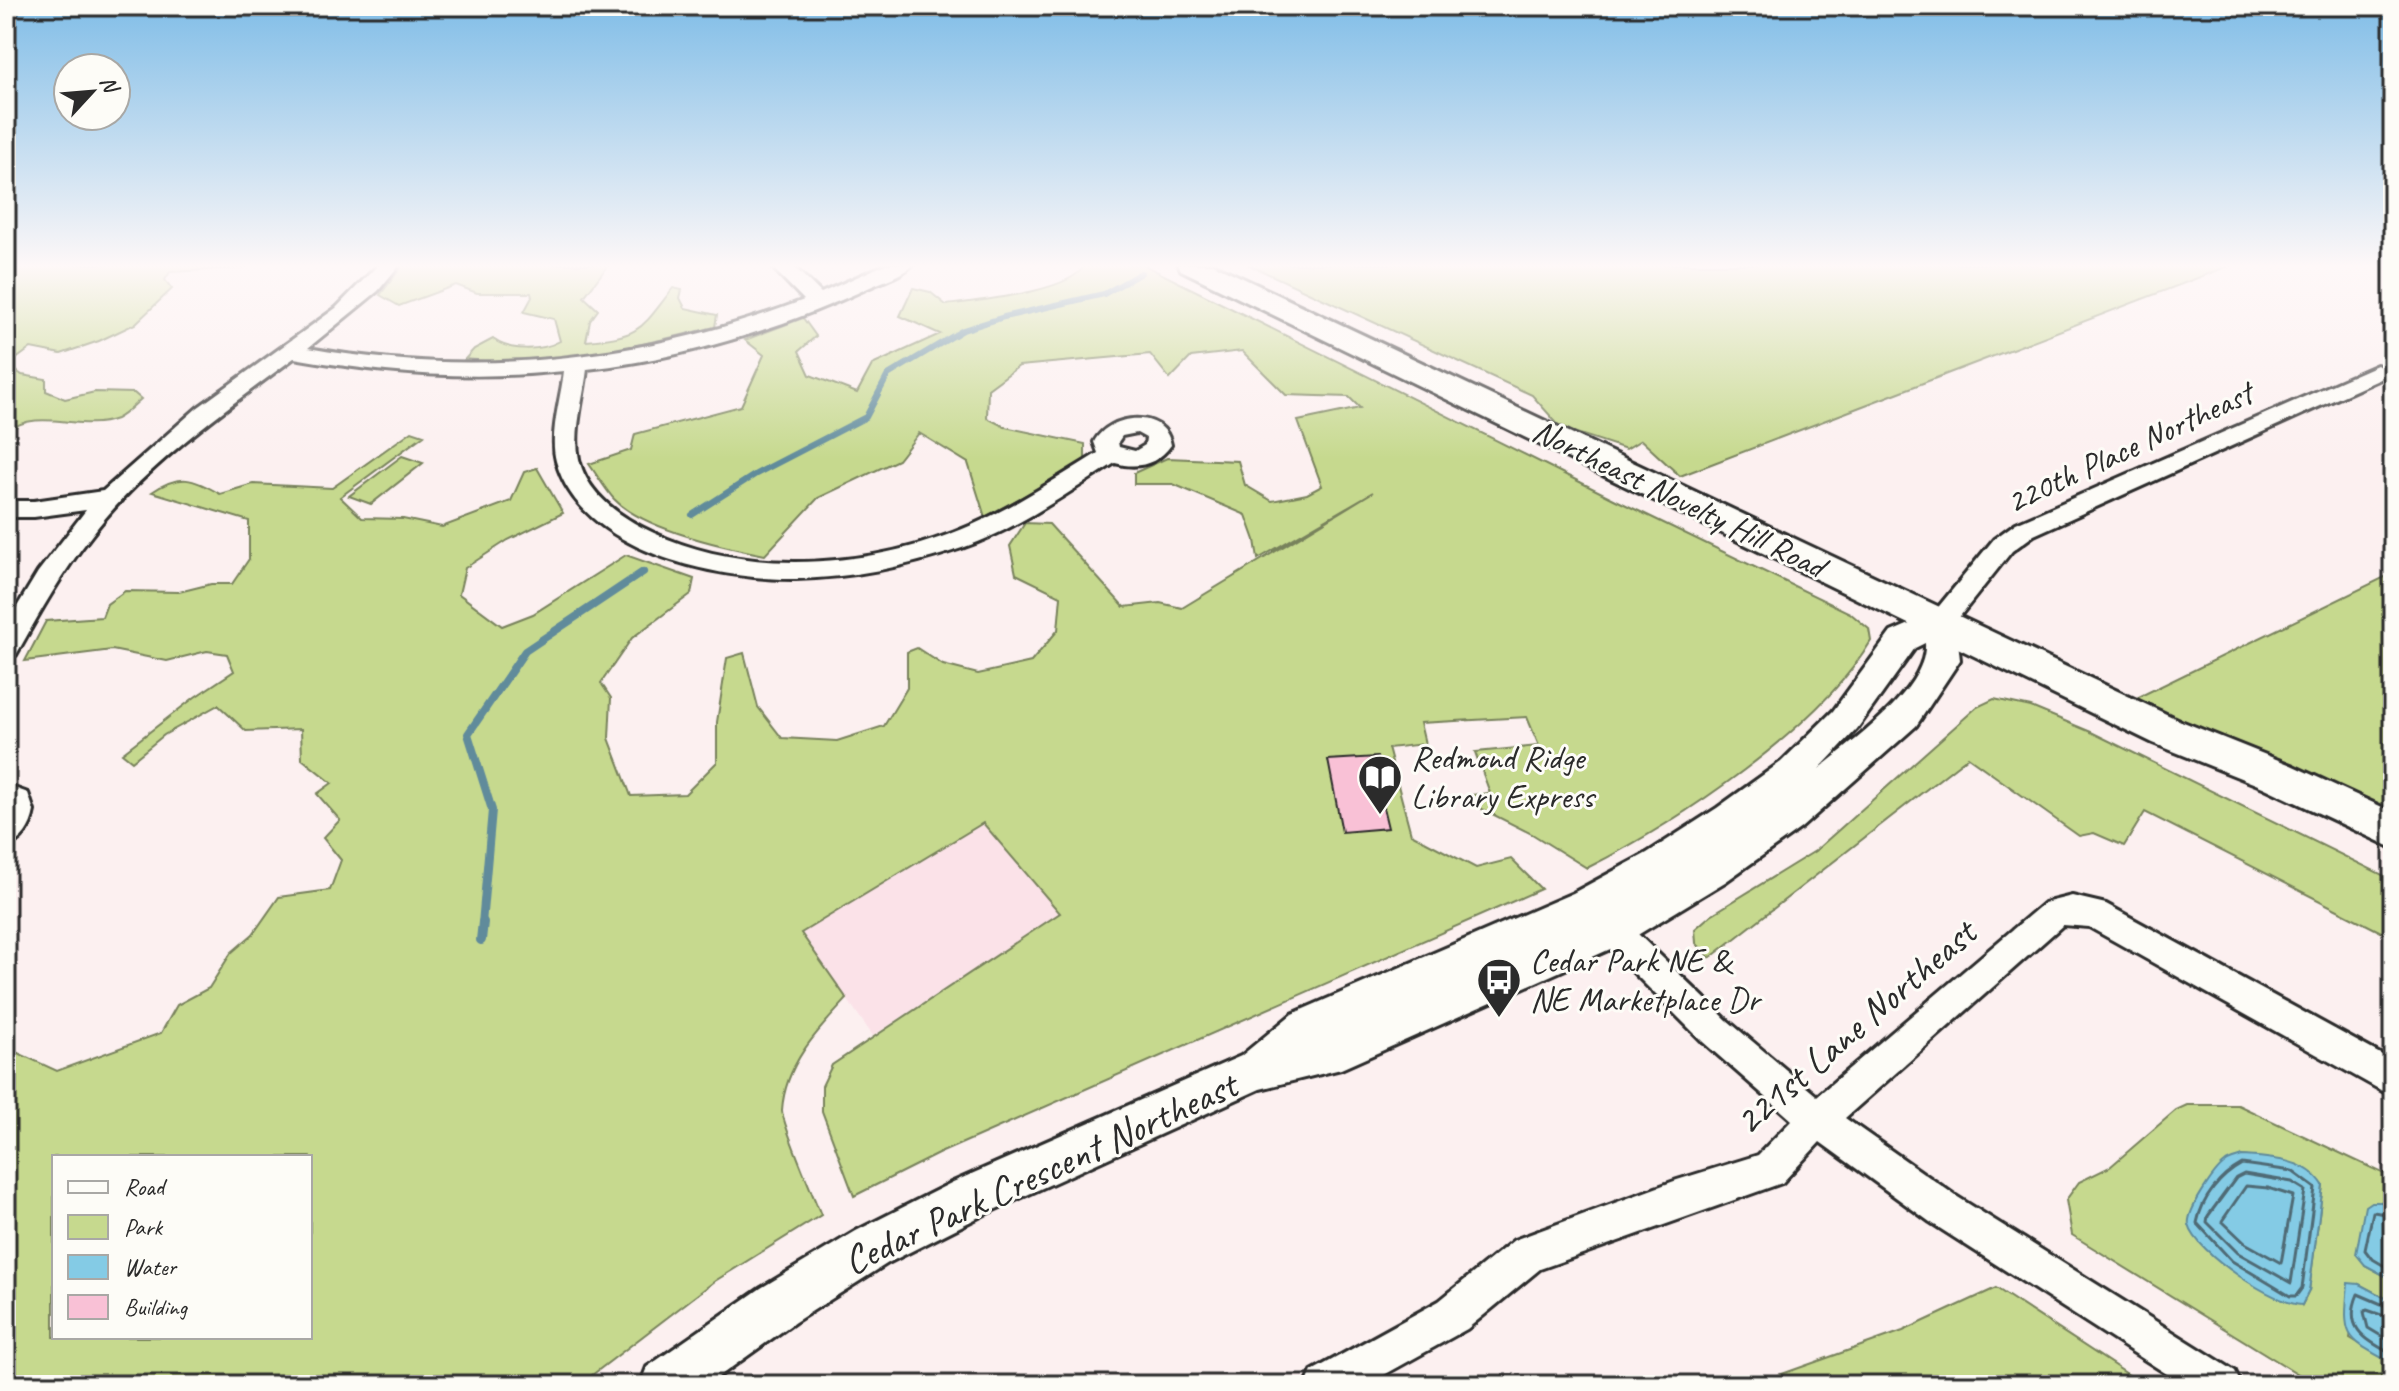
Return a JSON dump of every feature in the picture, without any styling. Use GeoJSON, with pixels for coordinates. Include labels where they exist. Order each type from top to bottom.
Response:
{"type":"FeatureCollection","features":[{"type":"Feature","properties":{"kind":"main road","name":"Northeast Novelty Hill Road"},"geometry":{"type":"LineString","coordinates":[[1326,329],[2167,732],[2277,776],[2393,831]]}},
{"type":"Feature","properties":{"kind":"main road","name":"Northeast Novelty Hill Road"},"geometry":{"type":"LineString","coordinates":[[2167,732],[2256,786],[2393,852]]}},
{"type":"Feature","properties":{"kind":"street"},"geometry":{"type":"LineString","coordinates":[[6,648],[47,578],[83,528],[110,498],[205,413],[320,329]]}},
{"type":"Feature","properties":{"kind":"street"},"geometry":{"type":"LineString","coordinates":[[289,351],[396,368],[491,370],[576,365],[686,344],[742,329]]}},
{"type":"Feature","properties":{"kind":"street"},"geometry":{"type":"LineString","coordinates":[[576,365],[567,458],[577,486],[593,507],[613,523],[658,546],[744,566],[792,570],[883,559],[933,549],[1015,514],[1113,454]]}},
{"type":"Feature","properties":{"kind":"street","name":"220th Place Northeast"},"geometry":{"type":"LineString","coordinates":[[1940,623],[2003,545],[2025,529],[2377,372]]}},
{"type":"Feature","properties":{"kind":"street"},"geometry":{"type":"LineString","coordinates":[[6,509],[34,509],[110,498]]}},
{"type":"Feature","properties":{"kind":"street","name":"Cedar Park Crescent Northeast"},"geometry":{"type":"LineString","coordinates":[[665,1385],[778,1305],[872,1247],[969,1198],[1256,1070],[1326,1055],[1600,917],[1712,871],[1788,817],[1904,717],[1943,660],[1940,623],[1903,640],[1845,720],[1794,772],[1660,864],[1600,917]]}},
{"type":"Feature","properties":{"kind":"street"},"geometry":{"type":"LineString","coordinates":[[6,797],[17,802],[19,810],[18,819],[6,834]]}},
{"type":"Feature","properties":{"kind":"street","name":"221st Lane Northeast"},"geometry":{"type":"LineString","coordinates":[[1326,1385],[1453,1315],[1528,1254],[1677,1199],[1769,1170],[1817,1119],[2055,913],[2072,910],[2095,914],[2393,1080]]}},
{"type":"Feature","properties":{"kind":"street"},"geometry":{"type":"LineString","coordinates":[[1600,917],[1715,1031],[1817,1119],[1943,1209],[2221,1385]]}},
{"type":"Feature","properties":{"kind":"shaded area"},"geometry":{"type":"Polygon","coordinates":[[[983,822],[1060,913],[873,1036],[801,933],[983,822]]]}},
{"type":"Feature","properties":{"kind":"green space"},"geometry":{"type":"Polygon","coordinates":[[[6,329],[125,329],[61,354],[31,348],[8,365],[22,375],[46,379],[46,391],[65,399],[95,392],[134,393],[141,399],[116,419],[102,423],[32,421],[6,432],[6,329]]]}},
{"type":"Feature","properties":{"kind":"green space"},"geometry":{"type":"Polygon","coordinates":[[[557,329],[588,329],[586,341],[619,337],[636,329],[707,329],[623,348],[559,358],[528,361],[465,359],[474,349],[493,339],[517,348],[535,348],[560,341],[557,329]]]}},
{"type":"Feature","properties":{"kind":"green space"},"geometry":{"type":"Polygon","coordinates":[[[774,329],[811,329],[816,336],[799,351],[810,375],[857,393],[872,365],[940,334],[929,329],[1272,329],[1850,613],[1869,629],[1871,641],[1848,674],[1818,707],[1744,770],[1662,826],[1587,868],[1532,834],[1482,809],[1471,795],[1490,793],[1475,752],[1539,746],[1527,717],[1420,723],[1425,744],[1388,748],[1411,834],[1476,868],[1511,859],[1541,889],[940,1153],[854,1196],[822,1111],[822,1086],[832,1065],[1060,913],[983,823],[801,933],[847,999],[805,1049],[784,1093],[783,1118],[821,1215],[715,1281],[579,1385],[42,1385],[40,1382],[34,1385],[6,1385],[6,1055],[14,1051],[57,1071],[161,1033],[177,1005],[209,988],[231,953],[253,934],[279,897],[330,890],[341,860],[323,838],[340,820],[317,794],[332,783],[302,759],[301,729],[246,731],[218,705],[164,735],[132,761],[122,753],[234,671],[227,654],[207,651],[167,661],[112,650],[25,661],[46,621],[102,617],[107,604],[125,591],[179,592],[211,584],[232,584],[249,559],[249,521],[152,492],[179,480],[194,481],[220,494],[253,484],[332,488],[412,431],[424,435],[340,497],[362,518],[403,519],[442,527],[511,501],[524,472],[537,468],[563,513],[508,540],[465,568],[459,594],[502,626],[533,614],[626,555],[694,579],[691,594],[632,638],[601,683],[611,698],[609,738],[631,796],[685,794],[717,762],[717,722],[727,658],[744,653],[758,707],[782,738],[837,741],[884,726],[907,688],[907,652],[917,648],[943,665],[978,674],[1031,662],[1058,630],[1061,596],[1016,574],[1010,546],[1025,523],[1049,524],[1124,607],[1160,603],[1182,608],[1373,492],[1258,559],[1246,515],[1173,484],[1134,484],[1134,473],[1167,458],[1238,461],[1245,485],[1272,501],[1307,494],[1322,486],[1298,421],[1360,408],[1349,397],[1286,395],[1242,351],[1191,357],[1170,379],[1150,354],[1019,366],[988,389],[987,418],[1005,427],[1085,444],[1085,463],[985,517],[968,463],[919,433],[898,460],[818,498],[765,555],[685,536],[644,520],[614,499],[589,464],[631,450],[635,434],[741,406],[764,355],[745,340],[774,329]]]}},
{"type":"Feature","properties":{"kind":"green space"},"geometry":{"type":"Polygon","coordinates":[[[1388,329],[2064,329],[1680,476],[1641,440],[1626,449],[1561,428],[1532,395],[1388,329]]]}},
{"type":"Feature","properties":{"kind":"green space"},"geometry":{"type":"Polygon","coordinates":[[[402,456],[423,463],[371,504],[349,496],[402,456]]]}},
{"type":"Feature","properties":{"kind":"green space"},"geometry":{"type":"Polygon","coordinates":[[[2393,573],[2393,831],[2116,708],[2393,573]]]}},
{"type":"Feature","properties":{"kind":"green space"},"geometry":{"type":"Polygon","coordinates":[[[1994,699],[2031,707],[2091,732],[2393,880],[2393,938],[2145,812],[2124,846],[2094,833],[2079,836],[1968,757],[1710,958],[1696,943],[1695,929],[1711,915],[1815,851],[1977,707],[1994,699]]]}},
{"type":"Feature","properties":{"kind":"green space"},"geometry":{"type":"Polygon","coordinates":[[[2187,1105],[2238,1105],[2393,1178],[2393,1209],[2381,1202],[2365,1265],[2393,1280],[2393,1302],[2359,1284],[2350,1338],[2393,1364],[2393,1385],[2316,1385],[2072,1235],[2066,1200],[2079,1182],[2110,1167],[2176,1110],[2187,1105]],[[2242,1156],[2302,1305],[2309,1291],[2323,1185],[2298,1165],[2242,1156]]]}},
{"type":"Feature","properties":{"kind":"green space"},"geometry":{"type":"Polygon","coordinates":[[[1996,1288],[2144,1385],[1751,1385],[1903,1331],[1996,1288]]]}},
{"type":"Feature","properties":{"kind":"water"},"geometry":{"type":"Polygon","coordinates":[[[2242,1156],[2276,1159],[2298,1165],[2316,1176],[2323,1185],[2309,1291],[2302,1305],[2274,1296],[2238,1276],[2206,1249],[2189,1225],[2196,1202],[2214,1174],[2227,1162],[2242,1156]]]}},
{"type":"Feature","properties":{"kind":"water"},"geometry":{"type":"Polygon","coordinates":[[[2371,1202],[2381,1202],[2393,1209],[2393,1280],[2365,1265],[2356,1254],[2365,1206],[2371,1202]]]}},
{"type":"Feature","properties":{"kind":"water"},"geometry":{"type":"Polygon","coordinates":[[[2348,1283],[2359,1284],[2393,1302],[2393,1364],[2365,1348],[2350,1334],[2346,1315],[2348,1283]]]}},
{"type":"Feature","properties":{"kind":"building"},"geometry":{"type":"Polygon","coordinates":[[[1377,757],[1385,795],[1380,795],[1388,828],[1342,832],[1328,760],[1377,757]]]}},
{"type":"Feature","properties":{"kind":"waterway"},"geometry":{"type":"LineString","coordinates":[[692,515],[756,474],[866,417],[888,375],[966,329]]}},
{"type":"Feature","properties":{"kind":"waterway"},"geometry":{"type":"LineString","coordinates":[[482,924],[492,810],[468,734],[525,651],[643,572]]}},
{"type":"Feature","properties":{"kind":"waterway"},"geometry":{"type":"LineString","coordinates":[[481,940],[483,922]]}},
{"type":"Feature","properties":{"kind":"place","name":"Redmond Ridge Library Express"},"geometry":{"type":"Point","coordinates":[1380,816]}},
{"type":"Feature","properties":{"kind":"place","name":"Cedar Park NE & NE Marketplace Dr"},"geometry":{"type":"Point","coordinates":[1499,1019]}}]}
